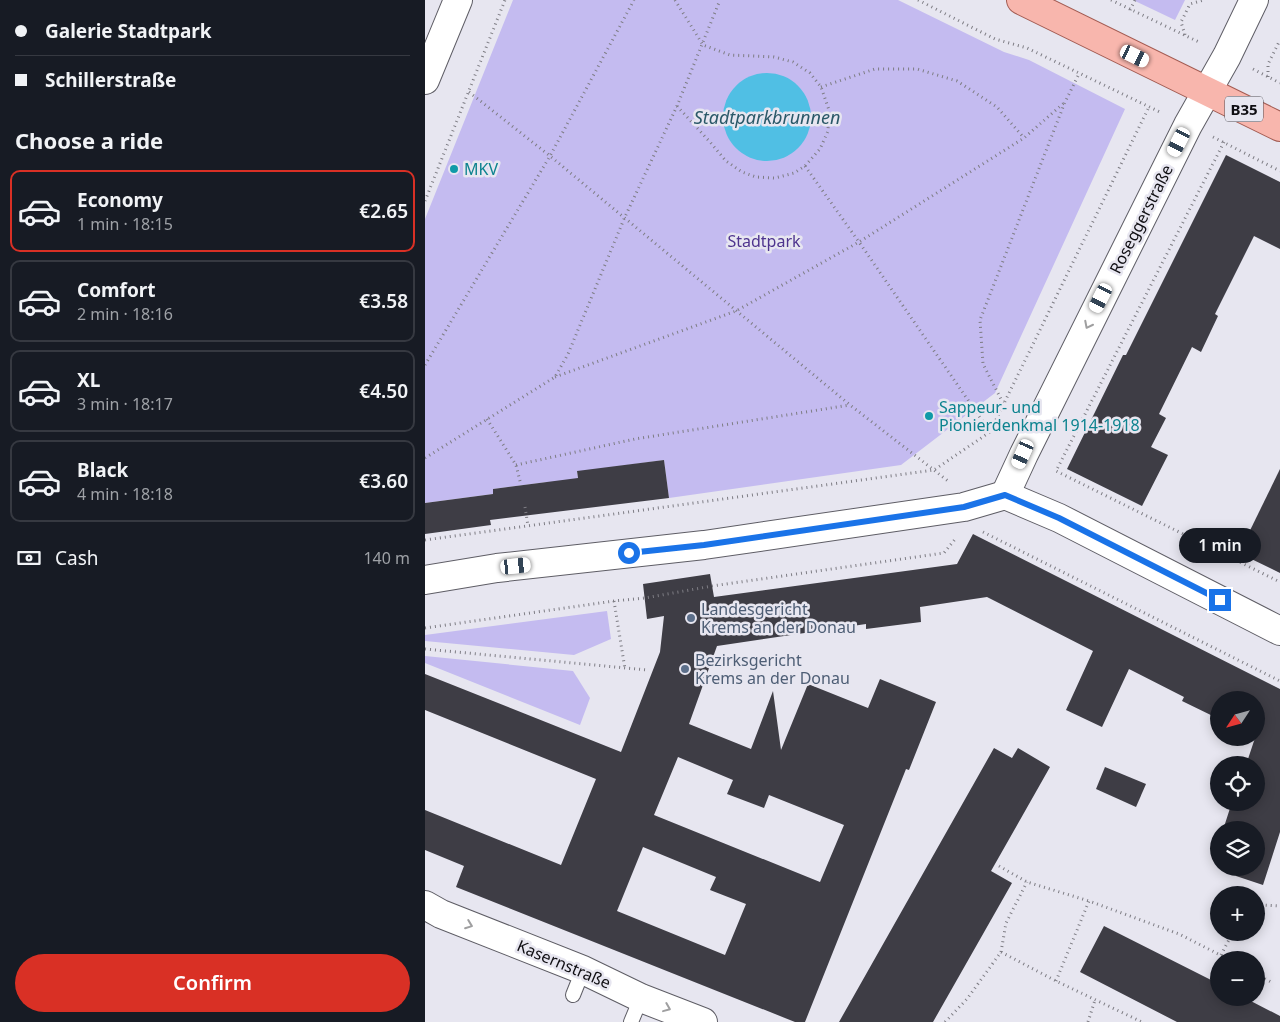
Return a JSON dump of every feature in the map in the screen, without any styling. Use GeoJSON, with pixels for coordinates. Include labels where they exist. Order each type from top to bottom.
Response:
{"type":"FeatureCollection","features":[{"type":"Feature","properties":{"kind":"main road","name":"B35"},"geometry":{"type":"LineString","coordinates":[[1021,0],[1280,127]]}},
{"type":"Feature","properties":{"kind":"street"},"geometry":{"type":"LineString","coordinates":[[425,80],[431,45],[458,0]]}},
{"type":"Feature","properties":{"kind":"street","name":"Roseggerstraße"},"geometry":{"type":"LineString","coordinates":[[1005,495],[1023,454],[1188,125],[1227,56],[1255,0]]}},
{"type":"Feature","properties":{"kind":"street"},"geometry":{"type":"LineString","coordinates":[[425,580],[497,568],[704,545],[964,507],[1005,495],[1059,518],[1280,631]]}},
{"type":"Feature","properties":{"kind":"street","name":"Kasernstraße"},"geometry":{"type":"LineString","coordinates":[[425,905],[441,914],[583,970],[636,1010],[703,1022]]}},
{"type":"Feature","properties":{"kind":"lane"},"geometry":{"type":"LineString","coordinates":[[573,995],[583,970]]}},
{"type":"Feature","properties":{"kind":"path"},"geometry":{"type":"LineString","coordinates":[[425,201],[505,0]]}},
{"type":"Feature","properties":{"kind":"path"},"geometry":{"type":"LineString","coordinates":[[425,365],[550,156],[634,0]]}},
{"type":"Feature","properties":{"kind":"path"},"geometry":{"type":"LineString","coordinates":[[675,0],[703,45],[730,55],[774,57],[793,62],[810,73],[821,87],[829,110],[828,131],[820,150],[805,166],[794,173],[775,178],[756,177],[742,172],[726,161],[677,106]]}},
{"type":"Feature","properties":{"kind":"path"},"geometry":{"type":"LineString","coordinates":[[555,377],[568,354],[624,219],[677,106],[720,0]]}},
{"type":"Feature","properties":{"kind":"path"},"geometry":{"type":"LineString","coordinates":[[425,540],[934,470],[990,432],[1149,107],[1027,48],[995,39],[917,0]]}},
{"type":"Feature","properties":{"kind":"path"},"geometry":{"type":"LineString","coordinates":[[1111,0],[1185,35],[1181,22],[1190,4],[1205,0]]}},
{"type":"Feature","properties":{"kind":"path"},"geometry":{"type":"LineString","coordinates":[[1130,10],[1135,0]]}},
{"type":"Feature","properties":{"kind":"path"},"geometry":{"type":"LineString","coordinates":[[1280,40],[1268,64],[1269,78],[1280,83]]}},
{"type":"Feature","properties":{"kind":"path"},"geometry":{"type":"LineString","coordinates":[[821,87],[875,69],[917,69],[957,82],[997,107],[1024,138]]}},
{"type":"Feature","properties":{"kind":"path"},"geometry":{"type":"LineString","coordinates":[[1003,403],[983,364],[981,320],[1065,102],[1079,74]]}},
{"type":"Feature","properties":{"kind":"path"},"geometry":{"type":"LineString","coordinates":[[469,92],[550,156],[850,405],[934,470]]}},
{"type":"Feature","properties":{"kind":"path"},"geometry":{"type":"LineString","coordinates":[[425,458],[555,377],[736,311],[859,242],[1024,138],[1065,102]]}},
{"type":"Feature","properties":{"kind":"path"},"geometry":{"type":"LineString","coordinates":[[1280,171],[1223,142],[1056,471],[1280,582]]}},
{"type":"Feature","properties":{"kind":"path"},"geometry":{"type":"LineString","coordinates":[[805,166],[990,432]]}},
{"type":"Feature","properties":{"kind":"path"},"geometry":{"type":"LineString","coordinates":[[516,464],[635,439],[850,405]]}},
{"type":"Feature","properties":{"kind":"path"},"geometry":{"type":"LineString","coordinates":[[487,420],[516,464],[521,485]]}},
{"type":"Feature","properties":{"kind":"path"},"geometry":{"type":"LineString","coordinates":[[525,507],[528,526]]}},
{"type":"Feature","properties":{"kind":"path"},"geometry":{"type":"LineString","coordinates":[[976,529],[1280,681]]}},
{"type":"Feature","properties":{"kind":"path"},"geometry":{"type":"LineString","coordinates":[[425,628],[645,598],[712,586],[944,553],[961,532]]}},
{"type":"Feature","properties":{"kind":"path"},"geometry":{"type":"LineString","coordinates":[[614,601],[625,668]]}},
{"type":"Feature","properties":{"kind":"path"},"geometry":{"type":"LineString","coordinates":[[425,649],[647,670]]}},
{"type":"Feature","properties":{"kind":"path"},"geometry":{"type":"LineString","coordinates":[[999,866],[1027,882],[1089,901],[1179,934],[1211,951]]}},
{"type":"Feature","properties":{"kind":"path"},"geometry":{"type":"LineString","coordinates":[[945,1022],[967,999],[1001,952],[1006,923],[1027,882]]}},
{"type":"Feature","properties":{"kind":"path"},"geometry":{"type":"LineString","coordinates":[[1056,981],[1089,901]]}},
{"type":"Feature","properties":{"kind":"path"},"geometry":{"type":"LineString","coordinates":[[1265,905],[1280,906]]}},
{"type":"Feature","properties":{"kind":"path"},"geometry":{"type":"LineString","coordinates":[[1001,952],[1141,1022]]}},
{"type":"Feature","properties":{"kind":"path"},"geometry":{"type":"LineString","coordinates":[[1265,979],[1271,982]]}},
{"type":"Feature","properties":{"kind":"path"},"geometry":{"type":"LineString","coordinates":[[1088,1022],[1095,1000]]}},
{"type":"Feature","properties":{"kind":"green space","name":"Stadtpark"},"geometry":{"type":"Polygon","coordinates":[[[513,0],[898,0],[1004,52],[1029,60],[1125,109],[995,393],[901,465],[669,498],[664,460],[577,472],[579,485],[547,482],[493,489],[493,494],[425,503],[425,219],[513,0]]]}},
{"type":"Feature","properties":{"kind":"green space"},"geometry":{"type":"Polygon","coordinates":[[[1133,0],[1185,0],[1175,20],[1133,0]]]}},
{"type":"Feature","properties":{"kind":"green space"},"geometry":{"type":"Polygon","coordinates":[[[607,611],[611,639],[574,655],[425,641],[425,635],[607,611]]]}},
{"type":"Feature","properties":{"kind":"green space"},"geometry":{"type":"Polygon","coordinates":[[[425,656],[573,671],[590,698],[580,725],[425,663],[425,656]]]}},
{"type":"Feature","properties":{"kind":"water","name":"Stadtparkbrunnen"},"geometry":{"type":"Polygon","coordinates":[[[758,73],[776,73],[792,80],[804,92],[811,108],[811,126],[804,142],[792,154],[776,161],[758,161],[742,154],[730,142],[723,126],[723,108],[730,92],[742,80],[758,73]]]}},
{"type":"Feature","properties":{"kind":"building"},"geometry":{"type":"Polygon","coordinates":[[[1226,155],[1280,182],[1280,249],[1254,236],[1215,314],[1218,316],[1201,352],[1192,347],[1159,414],[1166,418],[1151,447],[1168,455],[1142,506],[1067,469],[1123,355],[1126,355],[1226,155]]]}},
{"type":"Feature","properties":{"kind":"building"},"geometry":{"type":"Polygon","coordinates":[[[664,460],[669,498],[490,520],[491,525],[425,534],[425,503],[493,494],[493,489],[578,478],[577,471],[664,460]]]}},
{"type":"Feature","properties":{"kind":"building"},"geometry":{"type":"Polygon","coordinates":[[[1280,469],[1280,573],[1239,553],[1280,469]]]}},
{"type":"Feature","properties":{"kind":"building"},"geometry":{"type":"Polygon","coordinates":[[[973,534],[1280,689],[1280,832],[1263,885],[1236,876],[1265,876],[1265,821],[1226,821],[1229,811],[1265,811],[1265,756],[1249,756],[1252,746],[1265,746],[1265,691],[1210,691],[1210,715],[1182,701],[1184,697],[1129,669],[1102,727],[1066,710],[1093,651],[987,597],[920,607],[921,622],[866,629],[866,624],[717,646],[689,724],[751,749],[773,691],[781,750],[808,684],[868,708],[880,679],[936,702],[909,770],[906,769],[805,1022],[795,1022],[456,887],[464,866],[425,850],[425,810],[561,865],[596,779],[425,710],[425,674],[621,752],[660,652],[664,616],[647,619],[643,584],[710,574],[714,597],[957,564],[973,534]],[[678,757],[654,815],[820,882],[844,825],[769,795],[764,808],[727,794],[733,780],[678,757]],[[643,847],[617,911],[725,955],[746,904],[710,890],[716,877],[643,847]]]}},
{"type":"Feature","properties":{"kind":"building"},"geometry":{"type":"Polygon","coordinates":[[[994,748],[1012,758],[1018,748],[1050,767],[991,871],[1012,883],[933,1022],[839,1022],[994,748]]]}},
{"type":"Feature","properties":{"kind":"building"},"geometry":{"type":"Polygon","coordinates":[[[1105,767],[1146,784],[1136,807],[1096,789],[1105,767]]]}},
{"type":"Feature","properties":{"kind":"building"},"geometry":{"type":"Polygon","coordinates":[[[1104,926],[1210,979],[1210,1006],[1261,1006],[1280,1016],[1280,1022],[1177,1022],[1080,972],[1104,926]]]}},
{"type":"Feature","properties":{"kind":"place","name":"MKV"},"geometry":{"type":"Point","coordinates":[454,169]}},
{"type":"Feature","properties":{"kind":"place","name":"Sappeur- und Pionierdenkmal 1914-1918"},"geometry":{"type":"Point","coordinates":[929,416]}},
{"type":"Feature","properties":{"kind":"place","name":"Landesgericht Krems an der Donau"},"geometry":{"type":"Point","coordinates":[691,618]}},
{"type":"Feature","properties":{"kind":"place","name":"Bezirksgericht Krems an der Donau"},"geometry":{"type":"Point","coordinates":[685,669]}},
{"type":"Feature","properties":{"kind":"route"},"geometry":{"type":"LineString","coordinates":[[629,553],[704,545],[964,507],[1005,495],[1059,518],[1220,600]]}}]}
